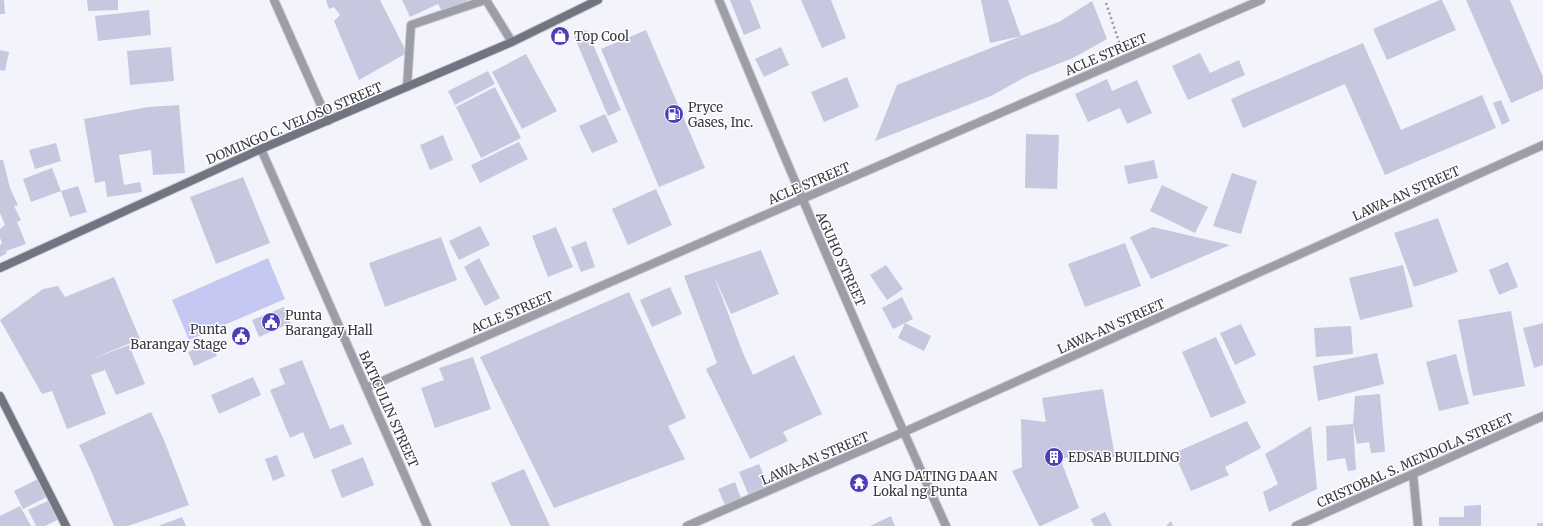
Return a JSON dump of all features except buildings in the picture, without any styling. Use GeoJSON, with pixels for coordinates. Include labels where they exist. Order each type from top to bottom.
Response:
{"type":"FeatureCollection","features":[{"type":"Feature","properties":{"kind":"main road","name":"DOMINGO C. VELOSO STREET"},"geometry":{"type":"LineString","coordinates":[[0,268],[261,149],[512,42],[598,0]]}},
{"type":"Feature","properties":{"kind":"main road"},"geometry":{"type":"LineString","coordinates":[[0,396],[66,526]]}},
{"type":"Feature","properties":{"kind":"street"},"geometry":{"type":"LineString","coordinates":[[274,0],[328,121]]}},
{"type":"Feature","properties":{"kind":"street"},"geometry":{"type":"LineString","coordinates":[[407,87],[411,25],[486,0],[512,42]]}},
{"type":"Feature","properties":{"kind":"street","name":"AGUHO STREET"},"geometry":{"type":"LineString","coordinates":[[719,0],[802,199],[946,526]]}},
{"type":"Feature","properties":{"kind":"street","name":"ACLE STREET"},"geometry":{"type":"LineString","coordinates":[[366,388],[1261,0]]}},
{"type":"Feature","properties":{"kind":"street","name":"LAWA-AN STREET"},"geometry":{"type":"LineString","coordinates":[[687,526],[904,432],[1543,145]]}},
{"type":"Feature","properties":{"kind":"street","name":"BATICULIN STREET"},"geometry":{"type":"LineString","coordinates":[[261,149],[427,526]]}},
{"type":"Feature","properties":{"kind":"street","name":"CRISTOBAL S. MENDOLA STREET"},"geometry":{"type":"LineString","coordinates":[[1296,526],[1543,416]]}},
{"type":"Feature","properties":{"kind":"street"},"geometry":{"type":"LineString","coordinates":[[1413,474],[1418,526]]}},
{"type":"Feature","properties":{"kind":"path"},"geometry":{"type":"LineString","coordinates":[[1106,3],[1125,59]]}},
{"type":"Feature","properties":{"kind":"shaded area"},"geometry":{"type":"Polygon","coordinates":[[[268,258],[285,299],[189,340],[172,300],[268,258]]]}},
{"type":"Feature","properties":{"kind":"place","name":"Top Cool"},"geometry":{"type":"Point","coordinates":[560,36]}},
{"type":"Feature","properties":{"kind":"place","name":"Pryce Gases, Inc."},"geometry":{"type":"Point","coordinates":[674,114]}},
{"type":"Feature","properties":{"kind":"place","name":"Punta Barangay Hall"},"geometry":{"type":"Point","coordinates":[271,322]}},
{"type":"Feature","properties":{"kind":"place","name":"Punta Barangay Stage"},"geometry":{"type":"Point","coordinates":[241,336]}},
{"type":"Feature","properties":{"kind":"place","name":"EDSAB BUILDING"},"geometry":{"type":"Point","coordinates":[1054,457]}},
{"type":"Feature","properties":{"kind":"place","name":"ANG DATING DAAN Lokal ng Punta"},"geometry":{"type":"Point","coordinates":[859,483]}}]}
